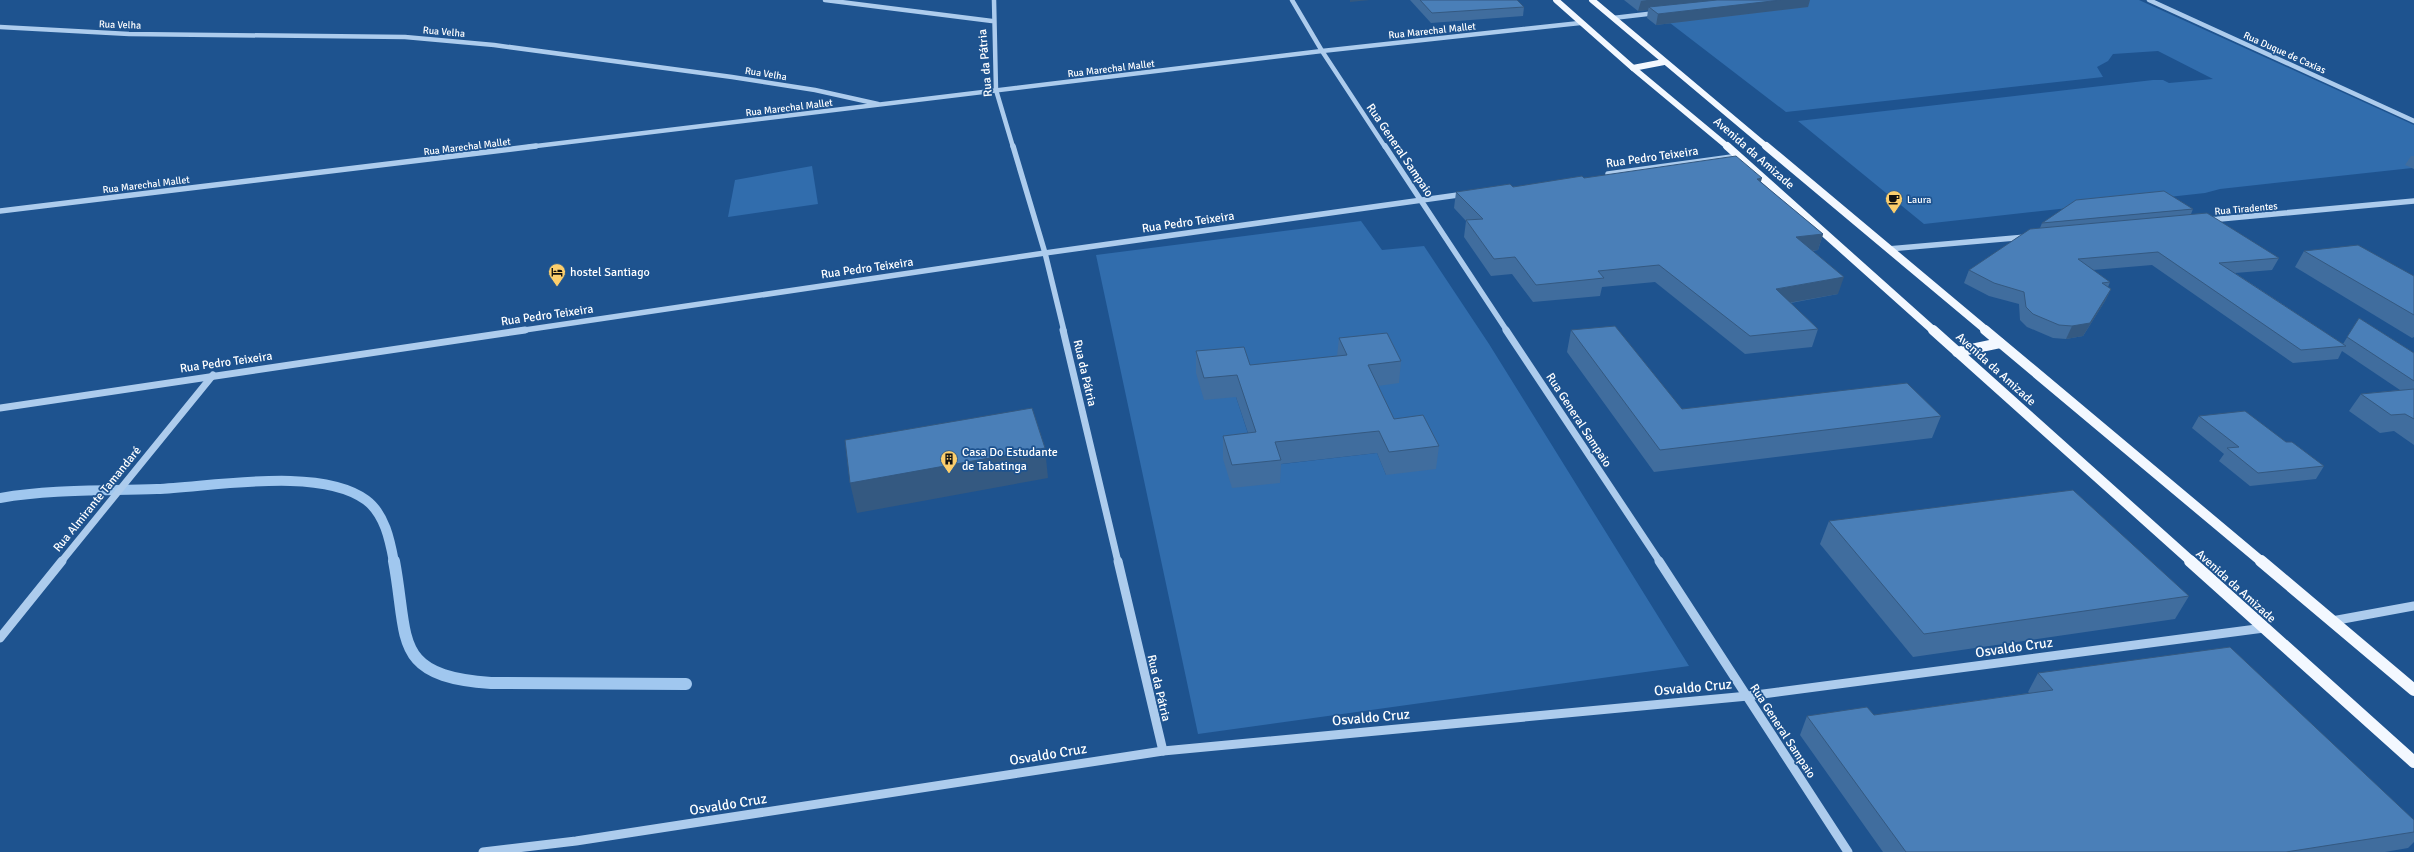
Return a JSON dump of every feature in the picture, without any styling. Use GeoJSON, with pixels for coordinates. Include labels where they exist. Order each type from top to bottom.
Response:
{"type":"FeatureCollection","features":[{"type":"Feature","properties":{"kind":"main road","name":"Avenida da Amizade"},"geometry":{"type":"LineString","coordinates":[[1556,0],[1580,23],[1739,156],[2414,762]]}},
{"type":"Feature","properties":{"kind":"main road","name":"Avenida da Amizade"},"geometry":{"type":"LineString","coordinates":[[1592,0],[2414,690]]}},
{"type":"Feature","properties":{"kind":"main road"},"geometry":{"type":"LineString","coordinates":[[1633,68],[1664,62]]}},
{"type":"Feature","properties":{"kind":"main road"},"geometry":{"type":"LineString","coordinates":[[1957,352],[2000,343]]}},
{"type":"Feature","properties":{"kind":"street"},"geometry":{"type":"LineString","coordinates":[[825,0],[992,21]]}},
{"type":"Feature","properties":{"kind":"street","name":"Rua da Pátria"},"geometry":{"type":"LineString","coordinates":[[994,0],[992,21],[996,90],[1045,253],[1163,751]]}},
{"type":"Feature","properties":{"kind":"street","name":"Rua General Sampaio"},"geometry":{"type":"LineString","coordinates":[[1292,0],[1322,51],[1748,696],[1848,852]]}},
{"type":"Feature","properties":{"kind":"street","name":"Rua Duque de Caxias"},"geometry":{"type":"LineString","coordinates":[[2150,0],[2414,121]]}},
{"type":"Feature","properties":{"kind":"street"},"geometry":{"type":"LineString","coordinates":[[1612,18],[1659,13]]}},
{"type":"Feature","properties":{"kind":"street","name":"Rua Marechal Mallet"},"geometry":{"type":"LineString","coordinates":[[0,210],[1322,51],[1580,23]]}},
{"type":"Feature","properties":{"kind":"street","name":"Rua Velha"},"geometry":{"type":"LineString","coordinates":[[0,27],[129,34],[405,37],[486,44],[747,79],[815,90],[882,105]]}},
{"type":"Feature","properties":{"kind":"street","name":"Rua Pedro Teixeira"},"geometry":{"type":"LineString","coordinates":[[1599,176],[1739,156]]}},
{"type":"Feature","properties":{"kind":"street","name":"Rua Pedro Teixeira"},"geometry":{"type":"LineString","coordinates":[[0,408],[213,375],[1045,253],[1475,193]]}},
{"type":"Feature","properties":{"kind":"street","name":"Rua Tiradentes"},"geometry":{"type":"LineString","coordinates":[[2201,221],[2414,201]]}},
{"type":"Feature","properties":{"kind":"street"},"geometry":{"type":"LineString","coordinates":[[1888,249],[2037,236]]}},
{"type":"Feature","properties":{"kind":"street","name":"Rua Almirante Tamandaré"},"geometry":{"type":"LineString","coordinates":[[0,638],[213,375]]}},
{"type":"Feature","properties":{"kind":"street"},"geometry":{"type":"LineString","coordinates":[[2332,621],[2414,606]]}},
{"type":"Feature","properties":{"kind":"street","name":"Osvaldo Cruz"},"geometry":{"type":"LineString","coordinates":[[483,852],[576,841],[1163,751],[1748,696],[2264,628]]}},
{"type":"Feature","properties":{"kind":"shaded area"},"geometry":{"type":"Polygon","coordinates":[[[1806,0],[2139,0],[2414,125],[2414,164],[2412,168],[2220,189],[2205,193],[1924,224],[1798,121],[2153,80],[2163,80],[2169,83],[2213,79],[2158,51],[2113,54],[2108,61],[2097,67],[2103,77],[1786,112],[1670,23],[1806,0]]]}},
{"type":"Feature","properties":{"kind":"shaded area"},"geometry":{"type":"Polygon","coordinates":[[[812,166],[818,204],[728,217],[735,180],[812,166]]]}},
{"type":"Feature","properties":{"kind":"shaded area"},"geometry":{"type":"Polygon","coordinates":[[[1361,221],[1382,250],[1424,246],[1489,344],[1689,666],[1198,734],[1096,255],[1361,221]],[[1366,387],[1236,397],[1255,455],[1274,465],[1377,453],[1386,475],[1391,441],[1366,387]]]}},
{"type":"Feature","properties":{"kind":"building"},"geometry":{"type":"Polygon","coordinates":[[[1420,0],[1517,0],[1524,7],[1432,13],[1420,0]]]}},
{"type":"Feature","properties":{"kind":"building"},"geometry":{"type":"Polygon","coordinates":[[[1717,0],[1781,0],[1658,14],[1649,7],[1717,0]]]}},
{"type":"Feature","properties":{"kind":"building"},"geometry":{"type":"Polygon","coordinates":[[[1736,156],[1762,178],[1757,179],[1823,234],[1796,237],[1844,277],[1776,289],[1818,329],[1750,336],[1659,265],[1598,271],[1604,278],[1536,285],[1515,257],[1494,259],[1466,220],[1483,219],[1456,192],[1510,184],[1513,187],[1582,176],[1584,178],[1736,156]]]}},
{"type":"Feature","properties":{"kind":"building"},"geometry":{"type":"Polygon","coordinates":[[[2164,191],[2193,209],[2042,223],[2076,200],[2164,191]]]}},
{"type":"Feature","properties":{"kind":"building"},"geometry":{"type":"Polygon","coordinates":[[[2207,213],[2279,258],[2219,263],[2346,346],[2301,350],[2158,252],[2078,259],[2110,282],[2102,283],[2111,289],[2090,323],[2072,326],[2059,325],[2033,314],[2026,307],[2024,292],[1994,283],[1969,270],[2030,229],[2207,213]]]}},
{"type":"Feature","properties":{"kind":"building"},"geometry":{"type":"Polygon","coordinates":[[[2358,245],[2414,276],[2414,315],[2304,251],[2358,245]]]}},
{"type":"Feature","properties":{"kind":"building"},"geometry":{"type":"Polygon","coordinates":[[[2359,318],[2414,353],[2414,381],[2347,337],[2359,318]]]}},
{"type":"Feature","properties":{"kind":"building"},"geometry":{"type":"Polygon","coordinates":[[[1615,326],[1682,409],[1907,383],[1941,416],[1660,450],[1571,330],[1615,326]]]}},
{"type":"Feature","properties":{"kind":"building"},"geometry":{"type":"Polygon","coordinates":[[[1387,333],[1401,361],[1368,365],[1394,419],[1423,415],[1439,446],[1389,452],[1379,431],[1275,442],[1281,460],[1232,465],[1223,436],[1256,432],[1237,375],[1204,378],[1196,351],[1244,347],[1250,365],[1347,355],[1339,338],[1387,333]]]}},
{"type":"Feature","properties":{"kind":"building"},"geometry":{"type":"Polygon","coordinates":[[[2414,389],[2414,419],[2405,414],[2391,415],[2361,394],[2414,389]]]}},
{"type":"Feature","properties":{"kind":"building"},"geometry":{"type":"Polygon","coordinates":[[[1032,408],[1045,448],[850,483],[845,440],[1032,408]]]}},
{"type":"Feature","properties":{"kind":"building"},"geometry":{"type":"Polygon","coordinates":[[[2245,411],[2286,442],[2292,442],[2324,466],[2258,473],[2227,448],[2239,447],[2199,416],[2245,411]]]}},
{"type":"Feature","properties":{"kind":"building"},"geometry":{"type":"Polygon","coordinates":[[[2073,490],[2189,596],[1924,634],[1829,521],[2073,490]]]}},
{"type":"Feature","properties":{"kind":"building"},"geometry":{"type":"Polygon","coordinates":[[[2230,647],[2414,820],[2414,832],[2286,852],[1906,852],[1807,716],[1867,707],[1874,715],[2053,690],[2038,673],[2230,647]]]}},
{"type":"Feature","properties":{"kind":"waterway"},"geometry":{"type":"LineString","coordinates":[[0,498],[39,493],[180,488],[264,481],[294,481],[322,484],[346,490],[366,500],[372,506],[378,513],[386,528],[394,562]]}},
{"type":"Feature","properties":{"kind":"waterway"},"geometry":{"type":"LineString","coordinates":[[394,561],[401,612],[405,632],[411,649],[420,662],[436,672],[459,679],[491,683],[686,684]]}},
{"type":"Feature","properties":{"kind":"place","name":"Laura"},"geometry":{"type":"Point","coordinates":[1894,214]}},
{"type":"Feature","properties":{"kind":"place","name":"hostel Santiago"},"geometry":{"type":"Point","coordinates":[557,287]}},
{"type":"Feature","properties":{"kind":"place","name":"Casa Do Estudante de Tabatinga"},"geometry":{"type":"Point","coordinates":[949,474]}}]}
